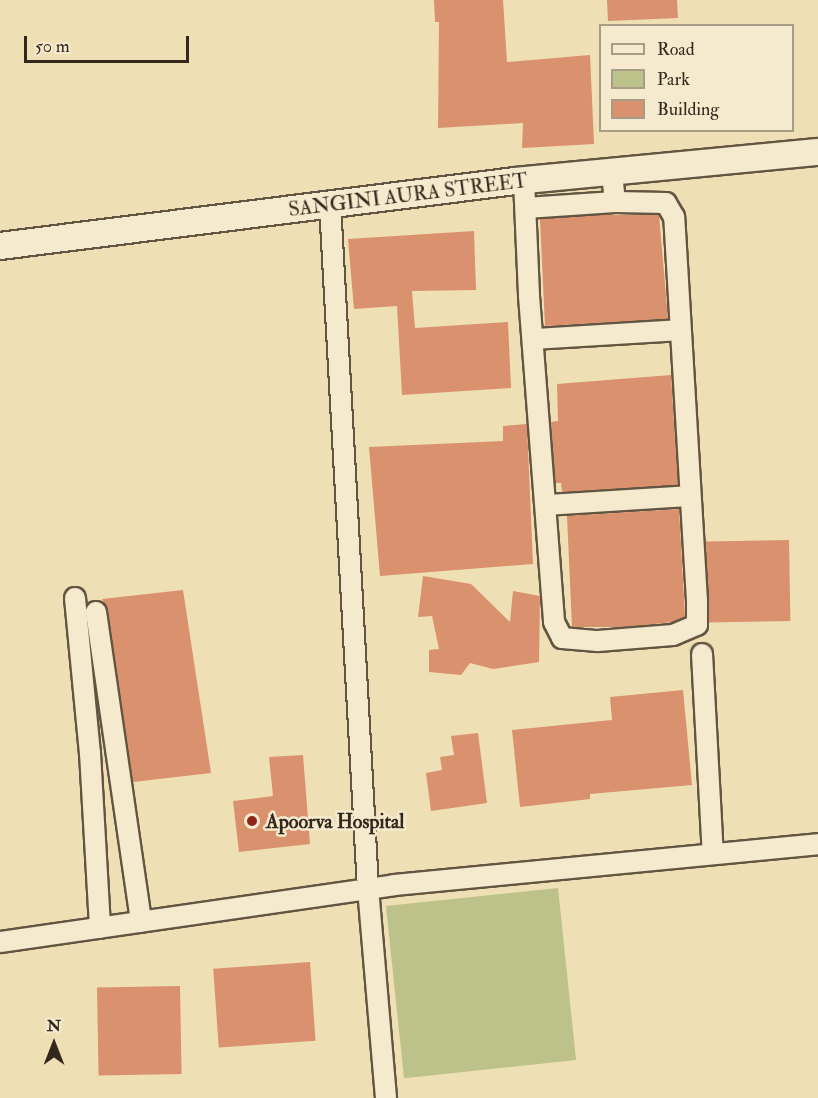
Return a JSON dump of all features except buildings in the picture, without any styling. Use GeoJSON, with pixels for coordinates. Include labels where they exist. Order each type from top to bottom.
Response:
{"type":"FeatureCollection","features":[{"type":"Feature","properties":{"kind":"street","name":"SANGINI AURA STREET"},"geometry":{"type":"LineString","coordinates":[[0,246],[524,180],[818,152]]}},
{"type":"Feature","properties":{"kind":"street"},"geometry":{"type":"LineString","coordinates":[[612,171],[615,202]]}},
{"type":"Feature","properties":{"kind":"street"},"geometry":{"type":"LineString","coordinates":[[524,180],[554,622],[562,638],[598,641],[673,634],[696,625],[674,217],[666,203],[615,202],[526,208]]}},
{"type":"Feature","properties":{"kind":"street"},"geometry":{"type":"LineString","coordinates":[[330,204],[369,888],[386,1098]]}},
{"type":"Feature","properties":{"kind":"street"},"geometry":{"type":"LineString","coordinates":[[534,339],[680,330]]}},
{"type":"Feature","properties":{"kind":"street"},"geometry":{"type":"LineString","coordinates":[[547,505],[690,496]]}},
{"type":"Feature","properties":{"kind":"street"},"geometry":{"type":"LineString","coordinates":[[75,598],[90,753],[100,928]]}},
{"type":"Feature","properties":{"kind":"street"},"geometry":{"type":"LineString","coordinates":[[96,612],[141,922]]}},
{"type":"Feature","properties":{"kind":"street"},"geometry":{"type":"LineString","coordinates":[[702,654],[713,854]]}},
{"type":"Feature","properties":{"kind":"street"},"geometry":{"type":"LineString","coordinates":[[0,942],[369,888],[818,844]]}},
{"type":"Feature","properties":{"kind":"green space"},"geometry":{"type":"Polygon","coordinates":[[[558,888],[576,1060],[404,1078],[386,906],[558,888]]]}},
{"type":"Feature","properties":{"kind":"place","name":"Apoorva Hospital"},"geometry":{"type":"Point","coordinates":[252,821]}}]}
